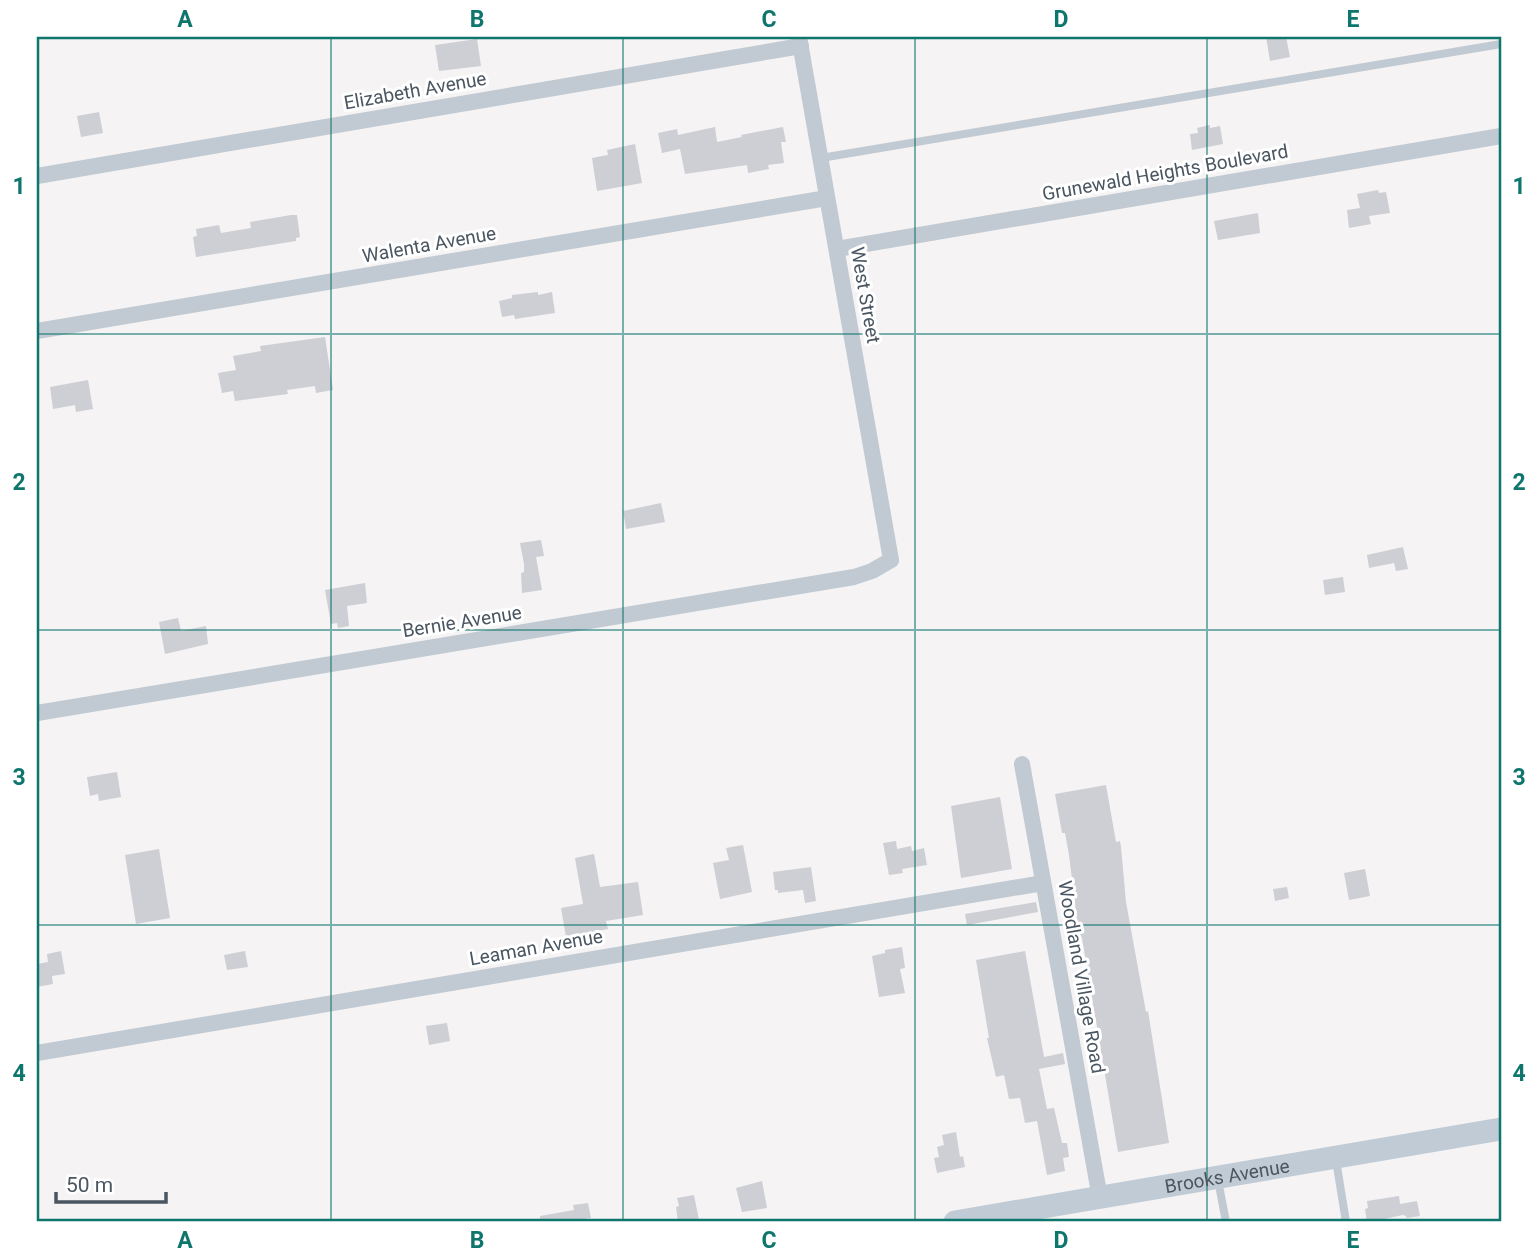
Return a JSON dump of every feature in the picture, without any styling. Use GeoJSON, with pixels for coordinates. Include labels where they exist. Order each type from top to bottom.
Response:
{"type":"FeatureCollection","features":[{"type":"Feature","properties":{"kind":"street","name":"West Street"},"geometry":{"type":"LineString","coordinates":[[800,42],[891,560]]}},
{"type":"Feature","properties":{"kind":"street","name":"Elizabeth Avenue"},"geometry":{"type":"LineString","coordinates":[[37,176],[800,42]]}},
{"type":"Feature","properties":{"kind":"street","name":"Grunewald Heights Boulevard"},"geometry":{"type":"LineString","coordinates":[[837,249],[1501,136]]}},
{"type":"Feature","properties":{"kind":"street","name":"Walenta Avenue"},"geometry":{"type":"LineString","coordinates":[[37,331],[827,198]]}},
{"type":"Feature","properties":{"kind":"street","name":"Bernie Avenue"},"geometry":{"type":"LineString","coordinates":[[37,713],[854,577],[891,560]]}},
{"type":"Feature","properties":{"kind":"street","name":"Woodland Village Road"},"geometry":{"type":"LineString","coordinates":[[1022,764],[1100,1198]]}},
{"type":"Feature","properties":{"kind":"street","name":"Leaman Avenue"},"geometry":{"type":"LineString","coordinates":[[37,1054],[1043,883]]}},
{"type":"Feature","properties":{"kind":"street","name":"Brooks Avenue"},"geometry":{"type":"LineString","coordinates":[[954,1222],[1501,1129]]}},
{"type":"Feature","properties":{"kind":"lane"},"geometry":{"type":"LineString","coordinates":[[821,158],[1501,44]]}},
{"type":"Feature","properties":{"kind":"lane"},"geometry":{"type":"LineString","coordinates":[[1336,1157],[1346,1222]]}},
{"type":"Feature","properties":{"kind":"lane"},"geometry":{"type":"LineString","coordinates":[[1218,1177],[1226,1222]]}},
{"type":"Feature","properties":{"kind":"building"},"geometry":{"type":"Polygon","coordinates":[[[1266,37],[1286,37],[1290,57],[1270,61],[1266,37]]]}},
{"type":"Feature","properties":{"kind":"building"},"geometry":{"type":"Polygon","coordinates":[[[477,39],[481,66],[439,71],[435,45],[477,39]]]}},
{"type":"Feature","properties":{"kind":"building"},"geometry":{"type":"Polygon","coordinates":[[[99,112],[103,133],[81,137],[77,116],[99,112]]]}},
{"type":"Feature","properties":{"kind":"building"},"geometry":{"type":"Polygon","coordinates":[[[1210,125],[1210,128],[1220,126],[1223,144],[1192,150],[1190,134],[1198,133],[1197,128],[1210,125]]]}},
{"type":"Feature","properties":{"kind":"building"},"geometry":{"type":"Polygon","coordinates":[[[715,127],[717,142],[783,127],[786,142],[781,142],[784,163],[768,165],[769,169],[748,173],[747,165],[685,174],[680,149],[662,153],[658,133],[677,129],[678,135],[715,127]]]}},
{"type":"Feature","properties":{"kind":"building"},"geometry":{"type":"Polygon","coordinates":[[[635,144],[642,183],[597,191],[592,158],[608,155],[607,150],[635,144]]]}},
{"type":"Feature","properties":{"kind":"building"},"geometry":{"type":"Polygon","coordinates":[[[1378,190],[1379,193],[1386,192],[1390,213],[1369,216],[1371,224],[1349,228],[1347,210],[1360,208],[1357,194],[1378,190]]]}},
{"type":"Feature","properties":{"kind":"building"},"geometry":{"type":"Polygon","coordinates":[[[1258,213],[1260,233],[1218,240],[1214,221],[1258,213]]]}},
{"type":"Feature","properties":{"kind":"building"},"geometry":{"type":"Polygon","coordinates":[[[297,215],[300,237],[296,238],[296,241],[196,257],[193,237],[197,236],[196,229],[219,225],[221,233],[251,228],[250,222],[297,215]]]}},
{"type":"Feature","properties":{"kind":"building"},"geometry":{"type":"Polygon","coordinates":[[[538,292],[538,295],[552,292],[555,313],[515,319],[514,315],[502,317],[499,301],[512,298],[512,295],[538,292]]]}},
{"type":"Feature","properties":{"kind":"building"},"geometry":{"type":"Polygon","coordinates":[[[325,337],[333,390],[316,393],[315,386],[287,390],[288,394],[235,401],[233,391],[222,393],[218,373],[236,370],[233,356],[261,351],[260,346],[325,337]]]}},
{"type":"Feature","properties":{"kind":"building"},"geometry":{"type":"Polygon","coordinates":[[[88,380],[93,409],[76,412],[75,405],[53,409],[50,387],[88,380]]]}},
{"type":"Feature","properties":{"kind":"building"},"geometry":{"type":"Polygon","coordinates":[[[661,503],[665,522],[626,529],[623,511],[661,503]]]}},
{"type":"Feature","properties":{"kind":"building"},"geometry":{"type":"Polygon","coordinates":[[[541,540],[544,556],[536,557],[542,590],[522,593],[521,573],[524,572],[524,564],[520,543],[541,540]]]}},
{"type":"Feature","properties":{"kind":"building"},"geometry":{"type":"Polygon","coordinates":[[[1403,547],[1408,569],[1396,571],[1394,563],[1369,568],[1367,555],[1403,547]]]}},
{"type":"Feature","properties":{"kind":"building"},"geometry":{"type":"Polygon","coordinates":[[[1343,577],[1345,592],[1325,595],[1323,580],[1343,577]]]}},
{"type":"Feature","properties":{"kind":"building"},"geometry":{"type":"Polygon","coordinates":[[[365,583],[367,603],[347,606],[349,626],[338,628],[337,623],[331,624],[325,590],[365,583]]]}},
{"type":"Feature","properties":{"kind":"building"},"geometry":{"type":"Polygon","coordinates":[[[178,618],[181,631],[206,626],[208,644],[165,654],[159,622],[178,618]]]}},
{"type":"Feature","properties":{"kind":"building"},"geometry":{"type":"Polygon","coordinates":[[[117,772],[121,797],[99,801],[98,794],[90,796],[87,777],[117,772]]]}},
{"type":"Feature","properties":{"kind":"building"},"geometry":{"type":"Polygon","coordinates":[[[1106,785],[1116,842],[1120,841],[1126,902],[1146,1012],[1148,1011],[1169,1143],[1118,1152],[1078,927],[1069,855],[1055,794],[1106,785]]]}},
{"type":"Feature","properties":{"kind":"building"},"geometry":{"type":"Polygon","coordinates":[[[1000,797],[1012,869],[961,878],[951,806],[1000,797]]]}},
{"type":"Feature","properties":{"kind":"building"},"geometry":{"type":"Polygon","coordinates":[[[896,841],[897,849],[911,846],[912,851],[924,848],[927,865],[902,869],[903,873],[889,875],[883,843],[896,841]]]}},
{"type":"Feature","properties":{"kind":"building"},"geometry":{"type":"Polygon","coordinates":[[[743,845],[752,892],[720,899],[713,863],[729,860],[726,848],[743,845]]]}},
{"type":"Feature","properties":{"kind":"building"},"geometry":{"type":"Polygon","coordinates":[[[159,849],[170,918],[136,924],[125,855],[159,849]]]}},
{"type":"Feature","properties":{"kind":"building"},"geometry":{"type":"Polygon","coordinates":[[[594,854],[600,887],[638,882],[643,915],[606,921],[608,929],[566,937],[561,908],[583,904],[575,858],[594,854]]]}},
{"type":"Feature","properties":{"kind":"building"},"geometry":{"type":"Polygon","coordinates":[[[811,867],[816,901],[805,903],[803,890],[778,893],[778,890],[775,890],[773,872],[811,867]]]}},
{"type":"Feature","properties":{"kind":"building"},"geometry":{"type":"Polygon","coordinates":[[[1365,869],[1370,896],[1349,900],[1344,873],[1365,869]]]}},
{"type":"Feature","properties":{"kind":"building"},"geometry":{"type":"Polygon","coordinates":[[[1287,887],[1289,898],[1275,901],[1273,889],[1287,887]]]}},
{"type":"Feature","properties":{"kind":"building"},"geometry":{"type":"Polygon","coordinates":[[[1036,902],[1038,912],[967,925],[965,914],[1036,902]]]}},
{"type":"Feature","properties":{"kind":"building"},"geometry":{"type":"Polygon","coordinates":[[[902,947],[905,968],[900,969],[905,993],[879,997],[872,956],[902,947]]]}},
{"type":"Feature","properties":{"kind":"building"},"geometry":{"type":"Polygon","coordinates":[[[61,951],[65,974],[52,976],[53,984],[37,987],[37,964],[48,962],[47,954],[61,951]]]}},
{"type":"Feature","properties":{"kind":"building"},"geometry":{"type":"Polygon","coordinates":[[[245,951],[248,967],[227,970],[224,955],[245,951]]]}},
{"type":"Feature","properties":{"kind":"building"},"geometry":{"type":"Polygon","coordinates":[[[1025,951],[1044,1057],[1063,1053],[1065,1064],[1039,1069],[1047,1109],[1054,1108],[1062,1143],[1067,1143],[1069,1157],[1063,1158],[1065,1171],[1047,1175],[1037,1121],[1025,1123],[1020,1098],[1009,1099],[1004,1075],[996,1077],[987,1038],[976,960],[1025,951]]]}},
{"type":"Feature","properties":{"kind":"building"},"geometry":{"type":"Polygon","coordinates":[[[447,1023],[450,1041],[429,1045],[426,1026],[447,1023]]]}},
{"type":"Feature","properties":{"kind":"building"},"geometry":{"type":"Polygon","coordinates":[[[956,1132],[960,1157],[963,1156],[965,1167],[937,1173],[934,1158],[939,1157],[937,1147],[944,1145],[942,1135],[956,1132]]]}},
{"type":"Feature","properties":{"kind":"building"},"geometry":{"type":"Polygon","coordinates":[[[762,1181],[767,1208],[742,1212],[736,1188],[762,1181]]]}},
{"type":"Feature","properties":{"kind":"building"},"geometry":{"type":"Polygon","coordinates":[[[694,1195],[699,1220],[678,1222],[677,1198],[694,1195]]]}},
{"type":"Feature","properties":{"kind":"building"},"geometry":{"type":"Polygon","coordinates":[[[1399,1196],[1400,1204],[1417,1201],[1420,1216],[1407,1218],[1403,1215],[1379,1222],[1367,1222],[1367,1201],[1399,1196]]]}},
{"type":"Feature","properties":{"kind":"building"},"geometry":{"type":"Polygon","coordinates":[[[588,1203],[591,1218],[577,1222],[540,1222],[540,1216],[574,1210],[573,1205],[588,1203]]]}}]}
